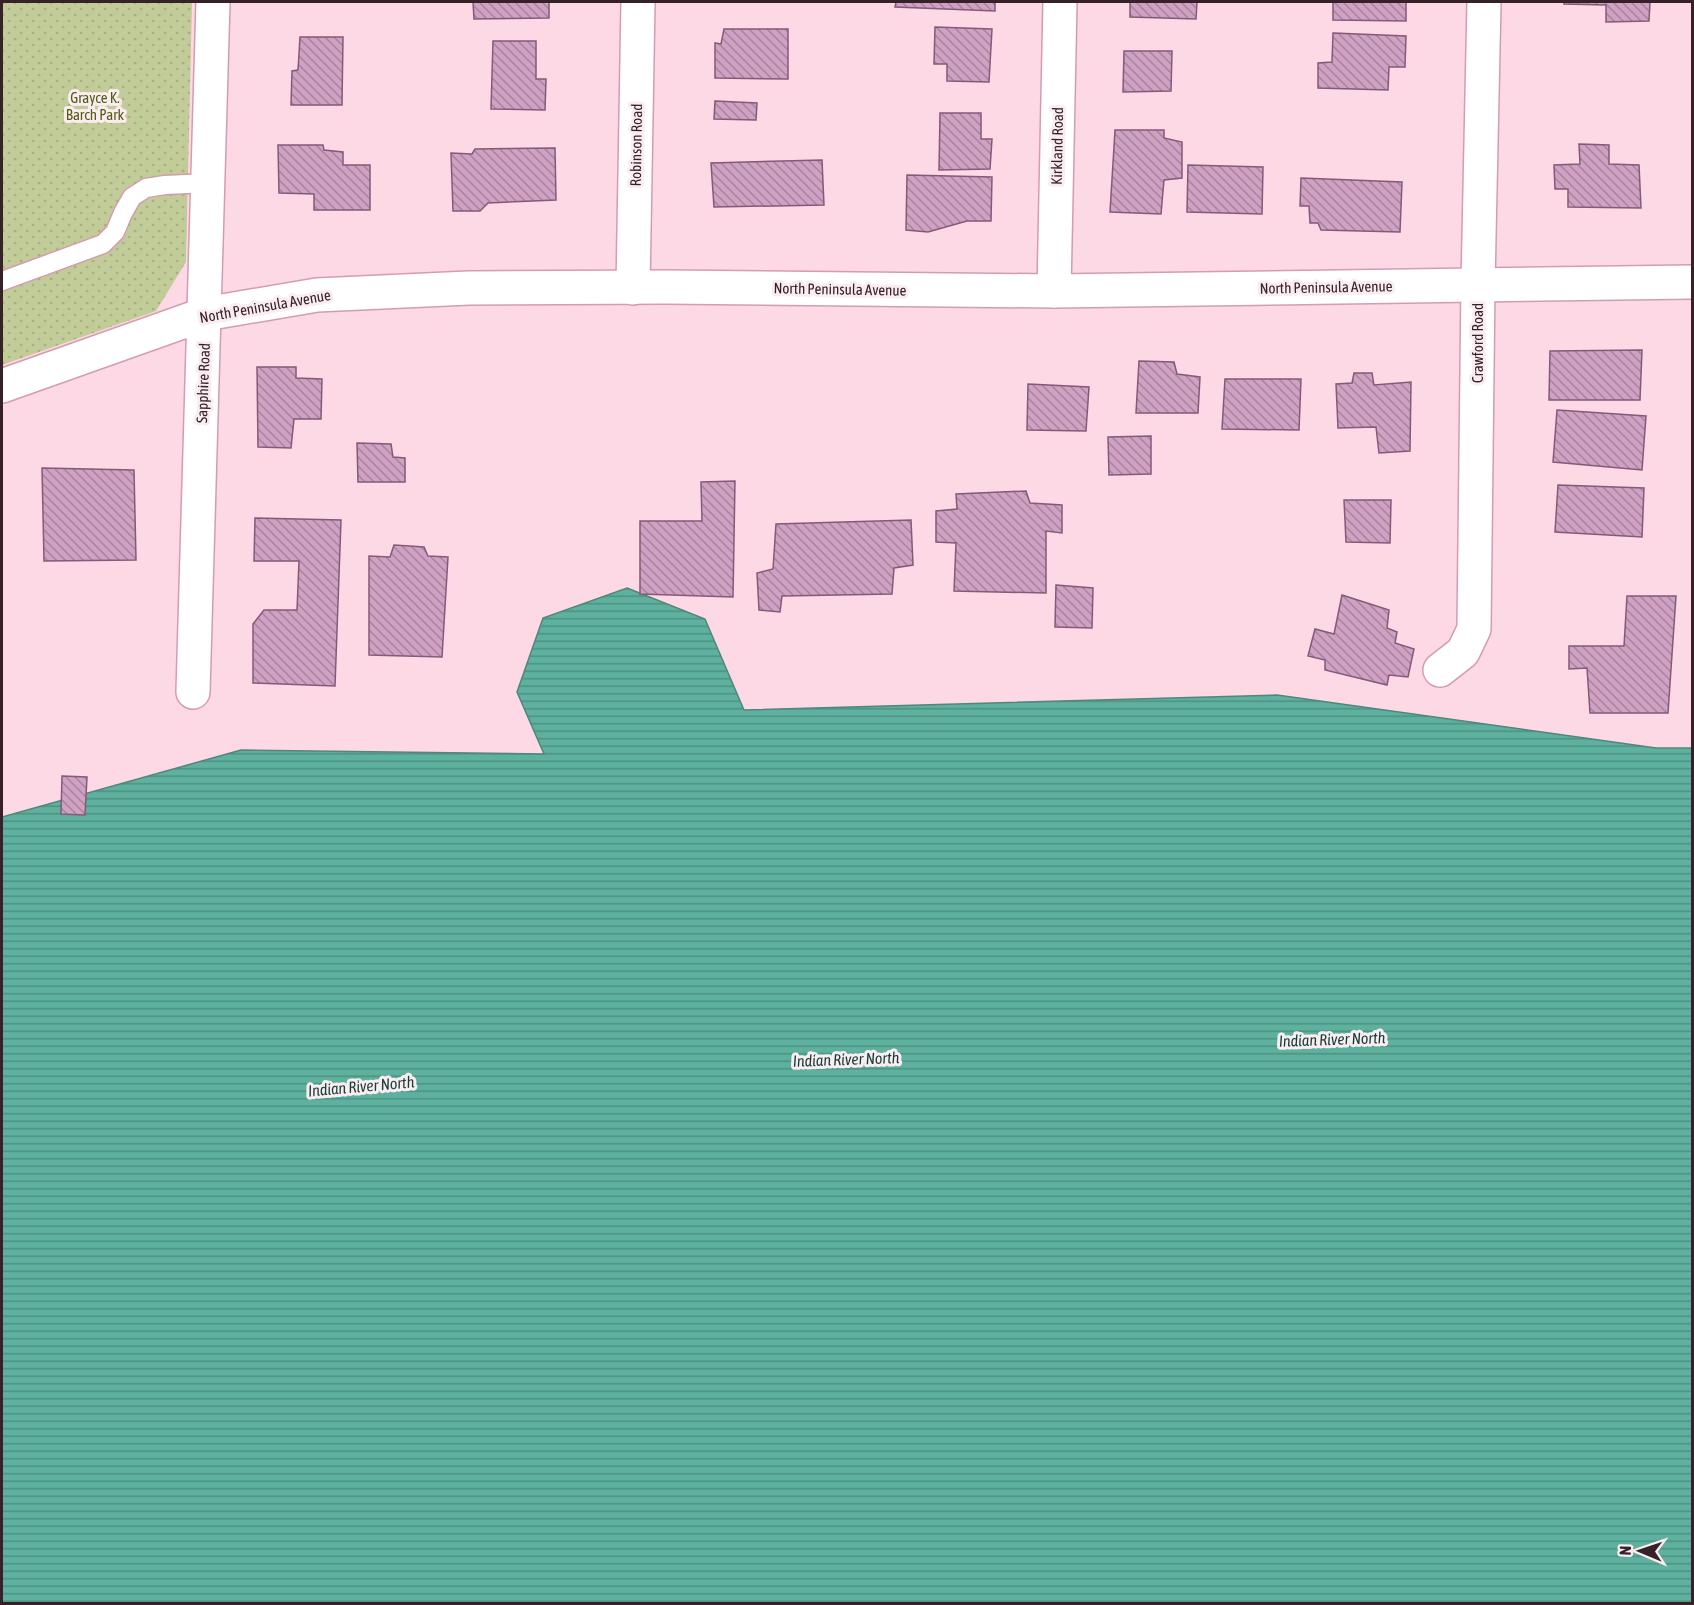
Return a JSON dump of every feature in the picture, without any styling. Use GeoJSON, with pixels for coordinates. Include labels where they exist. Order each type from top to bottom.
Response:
{"type":"FeatureCollection","features":[{"type":"Feature","properties":{"kind":"street","name":"Sapphire Road"},"geometry":{"type":"LineString","coordinates":[[193,692],[213,2]]}},
{"type":"Feature","properties":{"kind":"street","name":"Robinson Road"},"geometry":{"type":"LineString","coordinates":[[633,288],[638,2]]}},
{"type":"Feature","properties":{"kind":"street","name":"Kirkland Road"},"geometry":{"type":"LineString","coordinates":[[1054,291],[1060,2]]}},
{"type":"Feature","properties":{"kind":"street","name":"Crawford Road"},"geometry":{"type":"LineString","coordinates":[[1440,670],[1463,652],[1474,629],[1484,2]]}},
{"type":"Feature","properties":{"kind":"street","name":"North Peninsula Avenue"},"geometry":{"type":"LineString","coordinates":[[2,386],[205,314],[316,295],[469,288],[1054,291],[1692,282]]}},
{"type":"Feature","properties":{"kind":"lane"},"geometry":{"type":"LineString","coordinates":[[2,281],[103,244],[115,232],[132,197],[147,188],[208,183]]}},
{"type":"Feature","properties":{"kind":"green space","name":"Grayce K. Barch Park"},"geometry":{"type":"Polygon","coordinates":[[[2,2],[192,2],[186,262],[156,311],[2,365],[2,2]]]}},
{"type":"Feature","properties":{"kind":"water","name":"Indian River North"},"geometry":{"type":"Polygon","coordinates":[[[627,588],[705,619],[744,710],[1277,695],[1656,748],[1692,748],[1692,1603],[2,1604],[2,817],[241,750],[544,754],[517,692],[543,618],[627,588]]]}},
{"type":"Feature","properties":{"kind":"building"},"geometry":{"type":"Polygon","coordinates":[[[473,2],[549,2],[549,18],[474,19],[473,2]]]}},
{"type":"Feature","properties":{"kind":"building"},"geometry":{"type":"Polygon","coordinates":[[[896,2],[995,2],[995,11],[895,7],[896,2]]]}},
{"type":"Feature","properties":{"kind":"building"},"geometry":{"type":"Polygon","coordinates":[[[1130,2],[1197,2],[1196,19],[1130,17],[1130,2]]]}},
{"type":"Feature","properties":{"kind":"building"},"geometry":{"type":"Polygon","coordinates":[[[1333,2],[1406,2],[1406,21],[1333,20],[1333,2]]]}},
{"type":"Feature","properties":{"kind":"building"},"geometry":{"type":"Polygon","coordinates":[[[1564,2],[1650,2],[1649,21],[1606,22],[1606,5],[1564,4],[1564,2]]]}},
{"type":"Feature","properties":{"kind":"building"},"geometry":{"type":"Polygon","coordinates":[[[935,27],[992,29],[989,82],[947,81],[947,64],[934,64],[935,27]]]}},
{"type":"Feature","properties":{"kind":"building"},"geometry":{"type":"Polygon","coordinates":[[[724,29],[788,29],[788,79],[715,78],[715,43],[721,44],[724,29]]]}},
{"type":"Feature","properties":{"kind":"building"},"geometry":{"type":"Polygon","coordinates":[[[1333,33],[1406,36],[1405,67],[1389,67],[1388,90],[1318,88],[1318,63],[1332,62],[1333,33]]]}},
{"type":"Feature","properties":{"kind":"building"},"geometry":{"type":"Polygon","coordinates":[[[300,37],[343,37],[342,105],[291,105],[292,71],[298,70],[300,37]]]}},
{"type":"Feature","properties":{"kind":"building"},"geometry":{"type":"Polygon","coordinates":[[[493,41],[536,41],[536,79],[546,79],[545,110],[491,109],[493,41]]]}},
{"type":"Feature","properties":{"kind":"building"},"geometry":{"type":"Polygon","coordinates":[[[1124,51],[1172,51],[1171,91],[1123,92],[1124,51]]]}},
{"type":"Feature","properties":{"kind":"building"},"geometry":{"type":"Polygon","coordinates":[[[715,101],[757,103],[756,120],[714,119],[715,101]]]}},
{"type":"Feature","properties":{"kind":"building"},"geometry":{"type":"Polygon","coordinates":[[[940,113],[981,113],[981,139],[992,139],[990,169],[939,170],[940,113]]]}},
{"type":"Feature","properties":{"kind":"building"},"geometry":{"type":"Polygon","coordinates":[[[1115,130],[1164,130],[1164,138],[1182,142],[1182,178],[1164,180],[1161,214],[1110,212],[1115,130]]]}},
{"type":"Feature","properties":{"kind":"building"},"geometry":{"type":"Polygon","coordinates":[[[1579,144],[1609,145],[1609,164],[1639,165],[1641,208],[1568,207],[1568,189],[1555,189],[1554,165],[1580,164],[1579,144]]]}},
{"type":"Feature","properties":{"kind":"building"},"geometry":{"type":"Polygon","coordinates":[[[278,145],[323,145],[324,150],[343,152],[343,165],[370,165],[370,210],[314,210],[314,194],[279,193],[278,145]]]}},
{"type":"Feature","properties":{"kind":"building"},"geometry":{"type":"Polygon","coordinates":[[[555,148],[556,200],[488,203],[480,211],[453,211],[451,153],[472,154],[475,149],[555,148]]]}},
{"type":"Feature","properties":{"kind":"building"},"geometry":{"type":"Polygon","coordinates":[[[822,160],[824,205],[714,207],[711,163],[822,160]]]}},
{"type":"Feature","properties":{"kind":"building"},"geometry":{"type":"Polygon","coordinates":[[[1188,165],[1263,167],[1262,214],[1187,212],[1188,165]]]}},
{"type":"Feature","properties":{"kind":"building"},"geometry":{"type":"Polygon","coordinates":[[[907,175],[992,177],[991,221],[967,221],[928,232],[906,230],[907,175]]]}},
{"type":"Feature","properties":{"kind":"building"},"geometry":{"type":"Polygon","coordinates":[[[1301,178],[1402,182],[1400,232],[1321,230],[1318,223],[1310,223],[1309,206],[1300,206],[1301,178]]]}},
{"type":"Feature","properties":{"kind":"building"},"geometry":{"type":"Polygon","coordinates":[[[1642,350],[1640,400],[1549,400],[1550,351],[1642,350]]]}},
{"type":"Feature","properties":{"kind":"building"},"geometry":{"type":"Polygon","coordinates":[[[1139,361],[1174,362],[1177,374],[1200,377],[1198,413],[1136,413],[1139,361]]]}},
{"type":"Feature","properties":{"kind":"building"},"geometry":{"type":"Polygon","coordinates":[[[257,367],[296,367],[296,378],[322,379],[321,419],[294,419],[291,448],[258,447],[257,367]]]}},
{"type":"Feature","properties":{"kind":"building"},"geometry":{"type":"Polygon","coordinates":[[[1354,373],[1372,373],[1374,385],[1411,382],[1410,451],[1379,453],[1376,427],[1338,428],[1336,384],[1352,383],[1354,373]]]}},
{"type":"Feature","properties":{"kind":"building"},"geometry":{"type":"Polygon","coordinates":[[[1225,379],[1301,379],[1299,430],[1222,429],[1225,379]]]}},
{"type":"Feature","properties":{"kind":"building"},"geometry":{"type":"Polygon","coordinates":[[[1028,384],[1089,387],[1086,431],[1027,430],[1028,384]]]}},
{"type":"Feature","properties":{"kind":"building"},"geometry":{"type":"Polygon","coordinates":[[[1557,410],[1646,416],[1642,470],[1553,462],[1557,410]]]}},
{"type":"Feature","properties":{"kind":"building"},"geometry":{"type":"Polygon","coordinates":[[[1151,436],[1151,474],[1109,475],[1108,437],[1151,436]]]}},
{"type":"Feature","properties":{"kind":"building"},"geometry":{"type":"Polygon","coordinates":[[[357,443],[391,444],[393,457],[405,458],[405,482],[358,482],[357,443]]]}},
{"type":"Feature","properties":{"kind":"building"},"geometry":{"type":"Polygon","coordinates":[[[42,468],[134,470],[136,560],[44,561],[42,468]]]}},
{"type":"Feature","properties":{"kind":"building"},"geometry":{"type":"Polygon","coordinates":[[[735,481],[733,597],[640,594],[640,521],[702,521],[701,482],[735,481]]]}},
{"type":"Feature","properties":{"kind":"building"},"geometry":{"type":"Polygon","coordinates":[[[1558,485],[1644,488],[1642,537],[1555,532],[1558,485]]]}},
{"type":"Feature","properties":{"kind":"building"},"geometry":{"type":"Polygon","coordinates":[[[1026,491],[1030,503],[1062,505],[1062,533],[1046,531],[1046,593],[954,591],[956,543],[936,542],[936,511],[957,509],[956,494],[1026,491]]]}},
{"type":"Feature","properties":{"kind":"building"},"geometry":{"type":"Polygon","coordinates":[[[1344,500],[1391,500],[1390,543],[1346,542],[1344,500]]]}},
{"type":"Feature","properties":{"kind":"building"},"geometry":{"type":"Polygon","coordinates":[[[255,518],[341,520],[335,686],[253,683],[253,624],[264,610],[297,610],[299,561],[254,561],[255,518]]]}},
{"type":"Feature","properties":{"kind":"building"},"geometry":{"type":"Polygon","coordinates":[[[911,520],[913,565],[894,568],[892,594],[782,596],[780,612],[759,610],[757,573],[773,569],[776,524],[911,520]]]}},
{"type":"Feature","properties":{"kind":"building"},"geometry":{"type":"Polygon","coordinates":[[[394,545],[424,547],[428,556],[448,557],[442,657],[369,655],[369,556],[390,557],[394,545]]]}},
{"type":"Feature","properties":{"kind":"building"},"geometry":{"type":"Polygon","coordinates":[[[1056,585],[1093,588],[1092,628],[1055,627],[1056,585]]]}},
{"type":"Feature","properties":{"kind":"building"},"geometry":{"type":"Polygon","coordinates":[[[1342,595],[1389,610],[1387,628],[1397,632],[1395,643],[1414,649],[1408,677],[1389,675],[1387,685],[1325,670],[1325,660],[1308,656],[1315,629],[1334,634],[1342,595]]]}},
{"type":"Feature","properties":{"kind":"building"},"geometry":{"type":"Polygon","coordinates":[[[1627,596],[1676,596],[1668,713],[1590,713],[1587,668],[1569,669],[1569,646],[1624,646],[1627,596]]]}},
{"type":"Feature","properties":{"kind":"building"},"geometry":{"type":"Polygon","coordinates":[[[62,776],[87,777],[85,815],[61,814],[62,776]]]}}]}
